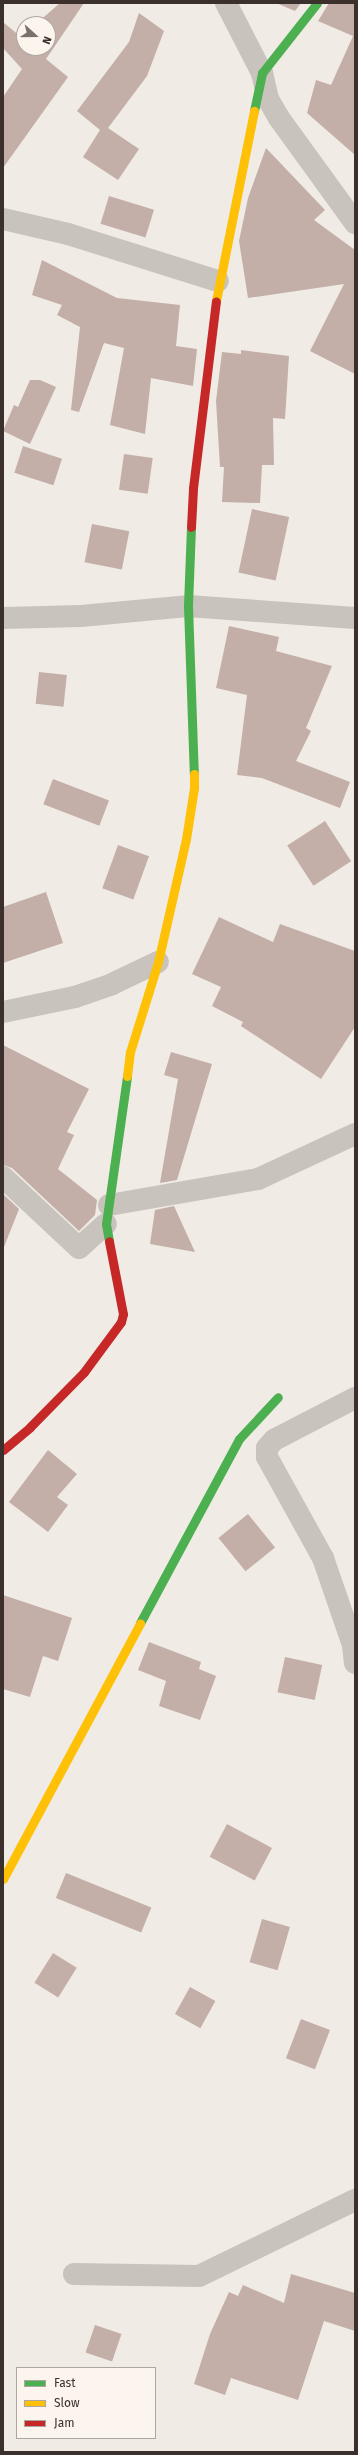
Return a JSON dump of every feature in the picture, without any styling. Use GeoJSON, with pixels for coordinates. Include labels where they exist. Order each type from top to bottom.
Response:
{"type":"FeatureCollection","features":[{"type":"Feature","properties":{"kind":"street"},"geometry":{"type":"LineString","coordinates":[[226,3],[262,73],[268,99],[279,118],[355,223]]}},
{"type":"Feature","properties":{"kind":"street"},"geometry":{"type":"LineString","coordinates":[[3,1450],[30,1427],[84,1372],[121,1322],[122,1302],[108,1215],[130,1052],[158,962],[186,839],[194,788],[188,606],[193,488],[218,281],[262,73],[317,3]]}},
{"type":"Feature","properties":{"kind":"street"},"geometry":{"type":"LineString","coordinates":[[3,219],[68,234],[218,281]]}},
{"type":"Feature","properties":{"kind":"street"},"geometry":{"type":"LineString","coordinates":[[3,618],[80,616],[188,606],[355,618]]}},
{"type":"Feature","properties":{"kind":"street"},"geometry":{"type":"LineString","coordinates":[[3,1012],[75,997],[112,984],[158,962]]}},
{"type":"Feature","properties":{"kind":"street"},"geometry":{"type":"LineString","coordinates":[[3,1176],[79,1248],[108,1215],[258,1179],[355,1134]]}},
{"type":"Feature","properties":{"kind":"street"},"geometry":{"type":"LineString","coordinates":[[3,1879],[239,1439],[278,1397]]}},
{"type":"Feature","properties":{"kind":"street"},"geometry":{"type":"LineString","coordinates":[[355,1398],[274,1440],[268,1448],[267,1457],[323,1558],[351,1627],[355,1663]]}},
{"type":"Feature","properties":{"kind":"street"},"geometry":{"type":"LineString","coordinates":[[74,2274],[199,2276],[355,2200]]}},
{"type":"Feature","properties":{"kind":"building"},"geometry":{"type":"Polygon","coordinates":[[[60,3],[84,3],[56,44],[56,16],[45,16],[60,3]]]}},
{"type":"Feature","properties":{"kind":"building"},"geometry":{"type":"Polygon","coordinates":[[[276,3],[301,3],[295,11],[276,3]]]}},
{"type":"Feature","properties":{"kind":"building"},"geometry":{"type":"Polygon","coordinates":[[[329,3],[355,3],[355,155],[307,113],[316,80],[331,85],[353,36],[318,21],[329,3]]]}},
{"type":"Feature","properties":{"kind":"building"},"geometry":{"type":"Polygon","coordinates":[[[139,13],[164,31],[147,76],[108,128],[139,149],[118,180],[83,157],[100,130],[77,111],[129,42],[139,13]]]}},
{"type":"Feature","properties":{"kind":"building"},"geometry":{"type":"Polygon","coordinates":[[[3,22],[16,33],[16,56],[48,56],[46,59],[68,77],[3,168],[3,97],[22,69],[3,48],[3,22]]]}},
{"type":"Feature","properties":{"kind":"building"},"geometry":{"type":"Polygon","coordinates":[[[266,148],[325,210],[314,220],[355,250],[355,374],[310,351],[344,284],[248,298],[239,241],[248,198],[266,148]]]}},
{"type":"Feature","properties":{"kind":"building"},"geometry":{"type":"Polygon","coordinates":[[[109,196],[154,210],[145,237],[101,224],[109,196]]]}},
{"type":"Feature","properties":{"kind":"building"},"geometry":{"type":"Polygon","coordinates":[[[42,260],[117,298],[180,305],[176,346],[197,349],[193,386],[151,378],[145,434],[110,425],[124,348],[104,343],[79,412],[71,410],[80,327],[57,315],[62,305],[32,295],[42,260]]]}},
{"type":"Feature","properties":{"kind":"building"},"geometry":{"type":"Polygon","coordinates":[[[241,350],[289,356],[285,419],[273,418],[274,465],[262,465],[260,503],[222,502],[224,467],[220,467],[216,401],[222,352],[241,354],[241,350]]]}},
{"type":"Feature","properties":{"kind":"building"},"geometry":{"type":"Polygon","coordinates":[[[30,380],[40,380],[56,387],[30,444],[3,431],[14,405],[18,407],[30,380]]]}},
{"type":"Feature","properties":{"kind":"building"},"geometry":{"type":"Polygon","coordinates":[[[23,446],[62,459],[53,485],[14,473],[23,446]]]}},
{"type":"Feature","properties":{"kind":"building"},"geometry":{"type":"Polygon","coordinates":[[[124,454],[153,458],[148,494],[119,490],[124,454]]]}},
{"type":"Feature","properties":{"kind":"building"},"geometry":{"type":"Polygon","coordinates":[[[252,509],[289,517],[276,580],[238,573],[252,509]]]}},
{"type":"Feature","properties":{"kind":"building"},"geometry":{"type":"Polygon","coordinates":[[[92,524],[129,531],[122,570],[85,562],[92,524]]]}},
{"type":"Feature","properties":{"kind":"building"},"geometry":{"type":"Polygon","coordinates":[[[229,626],[279,637],[276,651],[332,666],[306,728],[311,731],[296,761],[350,782],[340,808],[262,778],[237,775],[247,695],[216,688],[229,626]]]}},
{"type":"Feature","properties":{"kind":"building"},"geometry":{"type":"Polygon","coordinates":[[[39,672],[67,675],[64,707],[36,704],[39,672]]]}},
{"type":"Feature","properties":{"kind":"building"},"geometry":{"type":"Polygon","coordinates":[[[53,779],[109,801],[99,826],[43,804],[53,779]]]}},
{"type":"Feature","properties":{"kind":"building"},"geometry":{"type":"Polygon","coordinates":[[[325,821],[351,861],[313,886],[287,846],[325,821]]]}},
{"type":"Feature","properties":{"kind":"building"},"geometry":{"type":"Polygon","coordinates":[[[118,845],[149,856],[133,900],[102,888],[118,845]]]}},
{"type":"Feature","properties":{"kind":"building"},"geometry":{"type":"Polygon","coordinates":[[[46,892],[63,943],[3,963],[3,907],[46,892]]]}},
{"type":"Feature","properties":{"kind":"building"},"geometry":{"type":"Polygon","coordinates":[[[219,917],[273,942],[280,924],[355,951],[355,1027],[321,1079],[241,1026],[243,1022],[212,1006],[221,987],[192,974],[219,917]]]}},
{"type":"Feature","properties":{"kind":"building"},"geometry":{"type":"Polygon","coordinates":[[[3,1045],[89,1089],[67,1132],[74,1135],[58,1169],[97,1200],[95,1215],[79,1231],[12,1168],[3,1165],[3,1045]]]}},
{"type":"Feature","properties":{"kind":"building"},"geometry":{"type":"Polygon","coordinates":[[[171,1052],[212,1064],[177,1180],[160,1183],[178,1079],[164,1075],[171,1052]]]}},
{"type":"Feature","properties":{"kind":"building"},"geometry":{"type":"Polygon","coordinates":[[[3,1194],[19,1209],[4,1247],[3,1246],[3,1194]]]}},
{"type":"Feature","properties":{"kind":"building"},"geometry":{"type":"Polygon","coordinates":[[[174,1206],[195,1252],[150,1244],[155,1210],[174,1206]]]}},
{"type":"Feature","properties":{"kind":"building"},"geometry":{"type":"Polygon","coordinates":[[[48,1450],[77,1474],[57,1497],[68,1505],[48,1532],[9,1502],[48,1450]]]}},
{"type":"Feature","properties":{"kind":"building"},"geometry":{"type":"Polygon","coordinates":[[[248,1514],[275,1547],[246,1571],[218,1538],[248,1514]]]}},
{"type":"Feature","properties":{"kind":"building"},"geometry":{"type":"Polygon","coordinates":[[[3,1595],[72,1618],[58,1661],[43,1656],[30,1697],[3,1689],[3,1595]]]}},
{"type":"Feature","properties":{"kind":"building"},"geometry":{"type":"Polygon","coordinates":[[[149,1642],[201,1662],[199,1669],[216,1676],[200,1720],[159,1706],[166,1681],[138,1670],[149,1642]]]}},
{"type":"Feature","properties":{"kind":"building"},"geometry":{"type":"Polygon","coordinates":[[[285,1657],[322,1665],[315,1700],[278,1692],[285,1657]]]}},
{"type":"Feature","properties":{"kind":"building"},"geometry":{"type":"Polygon","coordinates":[[[227,1824],[272,1848],[255,1881],[210,1857],[227,1824]]]}},
{"type":"Feature","properties":{"kind":"building"},"geometry":{"type":"Polygon","coordinates":[[[66,1873],[151,1907],[141,1932],[56,1898],[66,1873]]]}},
{"type":"Feature","properties":{"kind":"building"},"geometry":{"type":"Polygon","coordinates":[[[262,1919],[290,1927],[277,1970],[250,1962],[262,1919]]]}},
{"type":"Feature","properties":{"kind":"building"},"geometry":{"type":"Polygon","coordinates":[[[53,1953],[77,1968],[58,1998],[34,1983],[53,1953]]]}},
{"type":"Feature","properties":{"kind":"building"},"geometry":{"type":"Polygon","coordinates":[[[190,1987],[215,2001],[200,2028],[175,2014],[190,1987]]]}},
{"type":"Feature","properties":{"kind":"building"},"geometry":{"type":"Polygon","coordinates":[[[301,2019],[330,2030],[315,2069],[286,2058],[301,2019]]]}},
{"type":"Feature","properties":{"kind":"building"},"geometry":{"type":"Polygon","coordinates":[[[291,2274],[355,2293],[355,2331],[324,2321],[298,2400],[231,2378],[225,2395],[194,2384],[210,2334],[229,2292],[238,2296],[243,2285],[284,2303],[291,2274]]]}},
{"type":"Feature","properties":{"kind":"building"},"geometry":{"type":"Polygon","coordinates":[[[95,2325],[121,2334],[112,2362],[86,2352],[95,2325]]]}},
{"type":"Feature","properties":{"kind":"traffic: fast"},"geometry":{"type":"LineString","coordinates":[[254,111],[262,73],[317,3]]}},
{"type":"Feature","properties":{"kind":"traffic: fast"},"geometry":{"type":"LineString","coordinates":[[191,527],[188,606],[194,774]]}},
{"type":"Feature","properties":{"kind":"traffic: fast"},"geometry":{"type":"LineString","coordinates":[[109,1241],[106,1224],[127,1076]]}},
{"type":"Feature","properties":{"kind":"traffic: fast"},"geometry":{"type":"LineString","coordinates":[[140,1623],[239,1439],[278,1397]]}},
{"type":"Feature","properties":{"kind":"traffic: slow"},"geometry":{"type":"LineString","coordinates":[[216,301],[254,111]]}},
{"type":"Feature","properties":{"kind":"traffic: slow"},"geometry":{"type":"LineString","coordinates":[[127,1076],[130,1052],[158,962],[186,839],[194,788],[194,774]]}},
{"type":"Feature","properties":{"kind":"traffic: slow"},"geometry":{"type":"LineString","coordinates":[[3,1879],[140,1623]]}},
{"type":"Feature","properties":{"kind":"traffic: jam"},"geometry":{"type":"LineString","coordinates":[[191,527],[193,488],[216,301]]}},
{"type":"Feature","properties":{"kind":"traffic: jam"},"geometry":{"type":"LineString","coordinates":[[3,1450],[30,1427],[84,1372],[121,1322],[123,1314],[109,1241]]}}]}
